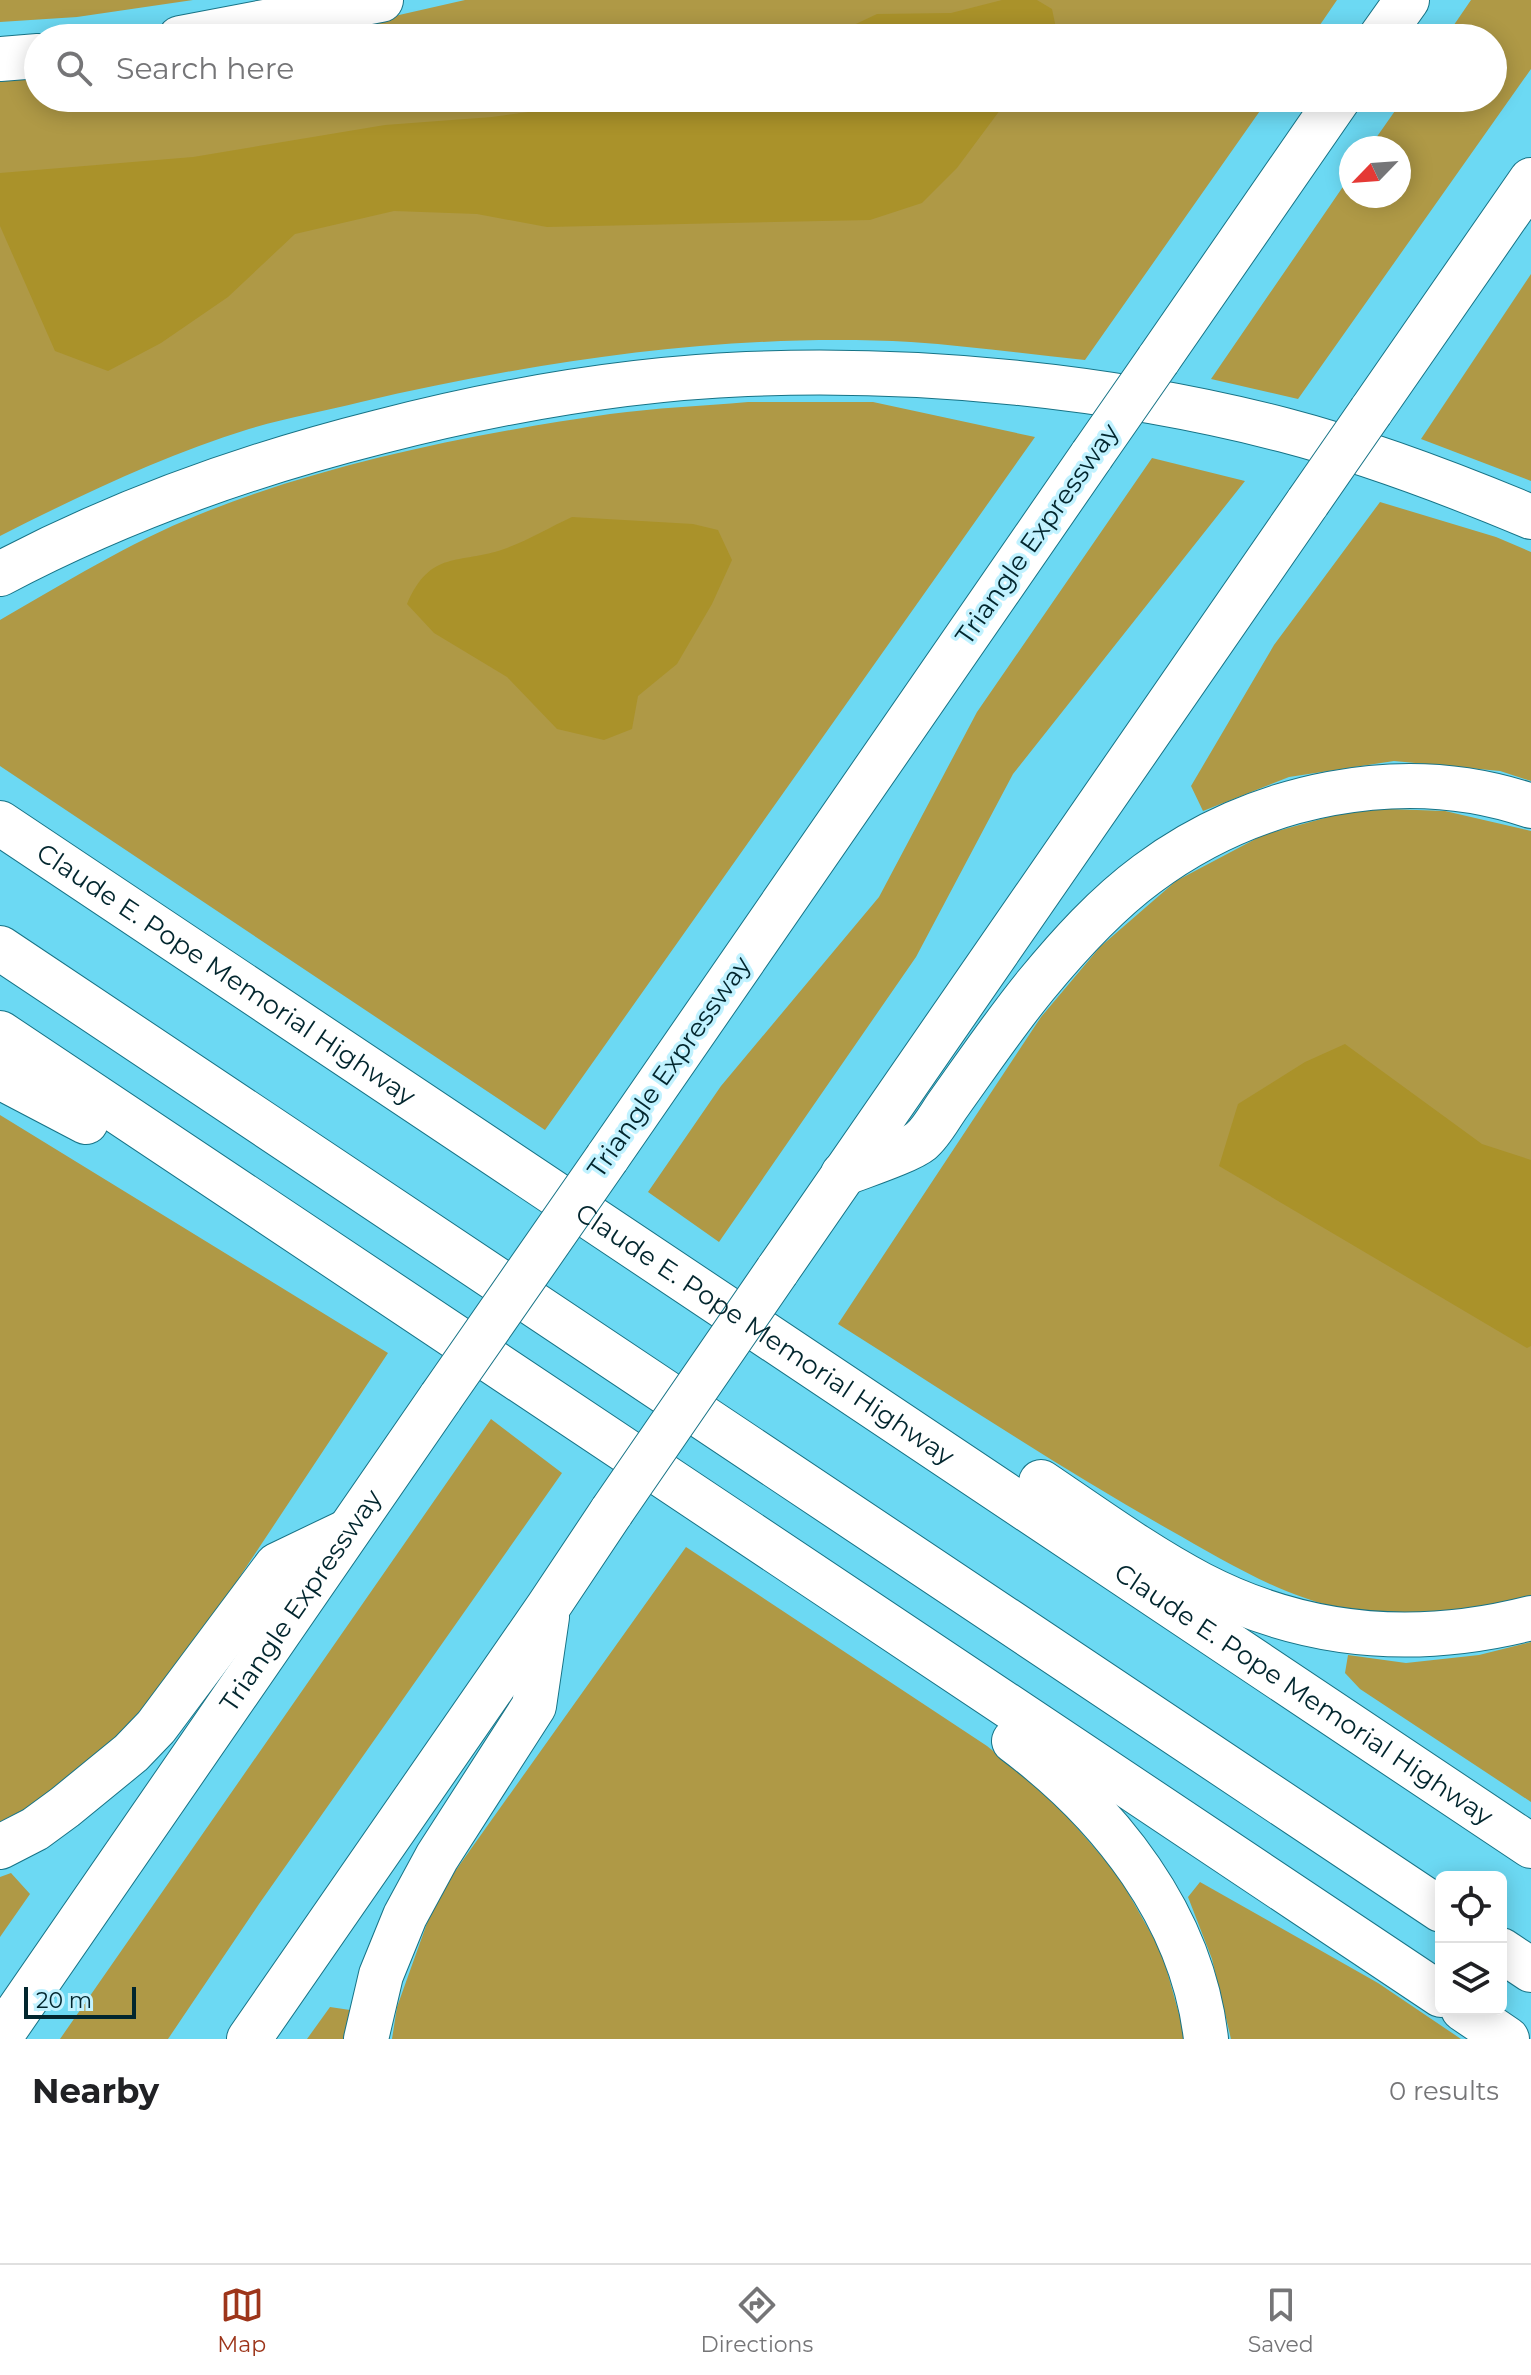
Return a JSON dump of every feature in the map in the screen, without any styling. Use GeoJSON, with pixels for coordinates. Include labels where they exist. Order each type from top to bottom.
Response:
{"type":"FeatureCollection","features":[{"type":"Feature","properties":{"kind":"highway"},"geometry":{"type":"LineString","coordinates":[[254,24],[381,0]]}},
{"type":"Feature","properties":{"kind":"highway"},"geometry":{"type":"LineString","coordinates":[[1390,24],[1407,0]]}},
{"type":"Feature","properties":{"kind":"highway"},"geometry":{"type":"LineString","coordinates":[[0,59],[24,57]]}},
{"type":"Feature","properties":{"kind":"highway","name":"Triangle Expressway"},"geometry":{"type":"LineString","coordinates":[[0,2037],[1329,112]]}},
{"type":"Feature","properties":{"kind":"highway"},"geometry":{"type":"LineString","coordinates":[[249,2039],[1531,180]]}},
{"type":"Feature","properties":{"kind":"highway"},"geometry":{"type":"LineString","coordinates":[[0,574],[115,520],[218,479],[321,446],[426,420],[531,399],[635,383],[746,374],[852,373],[962,379],[1070,390],[1176,408],[1282,430],[1386,460],[1531,517]]}},
{"type":"Feature","properties":{"kind":"highway"},"geometry":{"type":"LineString","coordinates":[[843,1174],[921,1141],[1034,988],[1072,944],[1116,899],[1148,873],[1216,831],[1278,807],[1325,794],[1374,788],[1423,787],[1473,792],[1531,806]]}},
{"type":"Feature","properties":{"kind":"highway","name":"Claude E. Pope Memorial Highway"},"geometry":{"type":"LineString","coordinates":[[0,823],[1531,1846]]}},
{"type":"Feature","properties":{"kind":"highway"},"geometry":{"type":"LineString","coordinates":[[0,948],[1435,1906]]}},
{"type":"Feature","properties":{"kind":"highway"},"geometry":{"type":"LineString","coordinates":[[0,1033],[1435,1991]]}},
{"type":"Feature","properties":{"kind":"highway"},"geometry":{"type":"LineString","coordinates":[[0,1077],[80,1117],[188,1187],[249,1199]]}},
{"type":"Feature","properties":{"kind":"highway"},"geometry":{"type":"LineString","coordinates":[[765,1334],[835,1346],[1143,1550],[1200,1584],[1253,1607],[1343,1631],[1392,1636],[1441,1635],[1531,1618]]}},
{"type":"Feature","properties":{"kind":"highway"},"geometry":{"type":"LineString","coordinates":[[740,1526],[787,1583],[1007,1735],[1056,1772],[1094,1811],[1154,1890],[1176,1934],[1193,1981],[1206,2039]]}},
{"type":"Feature","properties":{"kind":"highway"},"geometry":{"type":"LineString","coordinates":[[0,1847],[35,1829],[131,1753],[156,1727],[277,1565],[350,1530]]}},
{"type":"Feature","properties":{"kind":"highway"},"geometry":{"type":"LineString","coordinates":[[366,2039],[381,1975],[405,1916],[437,1857],[534,1706],[548,1607]]}},
{"type":"Feature","properties":{"kind":"highway"},"geometry":{"type":"LineString","coordinates":[[1507,1954],[1531,1970]]}},
{"type":"Feature","properties":{"kind":"highway"},"geometry":{"type":"LineString","coordinates":[[1472,2015],[1507,2039]]}},
{"type":"Feature","properties":{"kind":"shaded area"},"geometry":{"type":"Polygon","coordinates":[[[0,0],[193,0],[77,17],[0,22],[0,0]]]}},
{"type":"Feature","properties":{"kind":"shaded area"},"geometry":{"type":"Polygon","coordinates":[[[465,0],[1337,0],[1321,24],[360,24],[465,0]]]}},
{"type":"Feature","properties":{"kind":"shaded area"},"geometry":{"type":"Polygon","coordinates":[[[1002,0],[1037,0],[1052,9],[1055,24],[856,24],[877,14],[951,13],[1002,0]]]}},
{"type":"Feature","properties":{"kind":"shaded area"},"geometry":{"type":"Polygon","coordinates":[[[1471,0],[1531,0],[1531,69],[1507,103],[1507,24],[1455,24],[1471,0]]]}},
{"type":"Feature","properties":{"kind":"shaded area"},"geometry":{"type":"Polygon","coordinates":[[[24,76],[24,112],[1259,112],[1085,360],[911,342],[843,340],[704,346],[564,362],[427,387],[249,429],[122,477],[0,536],[0,78],[24,76]]]}},
{"type":"Feature","properties":{"kind":"shaded area"},"geometry":{"type":"Polygon","coordinates":[[[529,112],[999,112],[957,168],[922,203],[870,220],[547,227],[477,214],[394,211],[295,234],[228,297],[161,343],[108,371],[55,351],[0,226],[0,173],[193,157],[385,125],[529,112]]]}},
{"type":"Feature","properties":{"kind":"shaded area"},"geometry":{"type":"Polygon","coordinates":[[[1394,112],[1501,112],[1298,399],[1211,379],[1339,192],[1339,208],[1411,208],[1411,136],[1377,136],[1394,112]]]}},
{"type":"Feature","properties":{"kind":"shaded area"},"geometry":{"type":"Polygon","coordinates":[[[1531,274],[1531,481],[1421,439],[1531,274]]]}},
{"type":"Feature","properties":{"kind":"shaded area"},"geometry":{"type":"Polygon","coordinates":[[[748,402],[873,402],[1035,437],[545,1130],[0,766],[0,620],[147,538],[198,515],[296,480],[401,452],[610,414],[748,402]]]}},
{"type":"Feature","properties":{"kind":"shaded area"},"geometry":{"type":"Polygon","coordinates":[[[1152,458],[1245,481],[1013,774],[916,957],[719,1242],[648,1192],[721,1086],[879,897],[977,712],[1152,458]]]}},
{"type":"Feature","properties":{"kind":"shaded area"},"geometry":{"type":"Polygon","coordinates":[[[1380,502],[1496,537],[1531,552],[1531,781],[1500,771],[1394,761],[1289,777],[1203,811],[1191,786],[1274,645],[1380,502]]]}},
{"type":"Feature","properties":{"kind":"shaded area"},"geometry":{"type":"Polygon","coordinates":[[[572,517],[693,524],[718,530],[732,560],[712,604],[677,664],[638,696],[632,729],[604,740],[557,729],[507,677],[434,633],[407,604],[426,574],[436,567],[504,549],[572,517]]]}},
{"type":"Feature","properties":{"kind":"shaded area"},"geometry":{"type":"Polygon","coordinates":[[[1361,808],[1445,811],[1531,831],[1531,1595],[1488,1607],[1439,1614],[1389,1614],[1345,1609],[1298,1596],[1254,1576],[1084,1480],[838,1324],[1041,1017],[1100,947],[1176,881],[1263,835],[1361,808]]]}},
{"type":"Feature","properties":{"kind":"shaded area"},"geometry":{"type":"Polygon","coordinates":[[[1345,1044],[1482,1144],[1531,1160],[1531,1346],[1527,1348],[1219,1166],[1238,1104],[1305,1062],[1345,1044]]]}},
{"type":"Feature","properties":{"kind":"shaded area"},"geometry":{"type":"Polygon","coordinates":[[[0,1115],[388,1353],[180,1667],[111,1743],[32,1805],[0,1822],[0,1115]]]}},
{"type":"Feature","properties":{"kind":"shaded area"},"geometry":{"type":"Polygon","coordinates":[[[491,1419],[562,1473],[259,1904],[168,2039],[60,2039],[491,1419]]]}},
{"type":"Feature","properties":{"kind":"shaded area"},"geometry":{"type":"Polygon","coordinates":[[[686,1547],[987,1746],[1052,1799],[1118,1875],[1162,1953],[1186,2039],[392,2039],[397,2007],[436,1898],[686,1547]]]}},
{"type":"Feature","properties":{"kind":"shaded area"},"geometry":{"type":"Polygon","coordinates":[[[1531,1642],[1531,1802],[1360,1689],[1345,1673],[1348,1655],[1406,1663],[1479,1655],[1531,1642]]]}},
{"type":"Feature","properties":{"kind":"shaded area"},"geometry":{"type":"Polygon","coordinates":[[[11,1873],[30,1894],[0,1937],[0,1877],[11,1873]]]}},
{"type":"Feature","properties":{"kind":"shaded area"},"geometry":{"type":"Polygon","coordinates":[[[1200,1882],[1378,1983],[1461,2039],[1231,2039],[1212,1959],[1188,1897],[1200,1882]]]}},
{"type":"Feature","properties":{"kind":"shaded area"},"geometry":{"type":"Polygon","coordinates":[[[330,2007],[350,2010],[344,2039],[307,2039],[330,2007]]]}}]}
